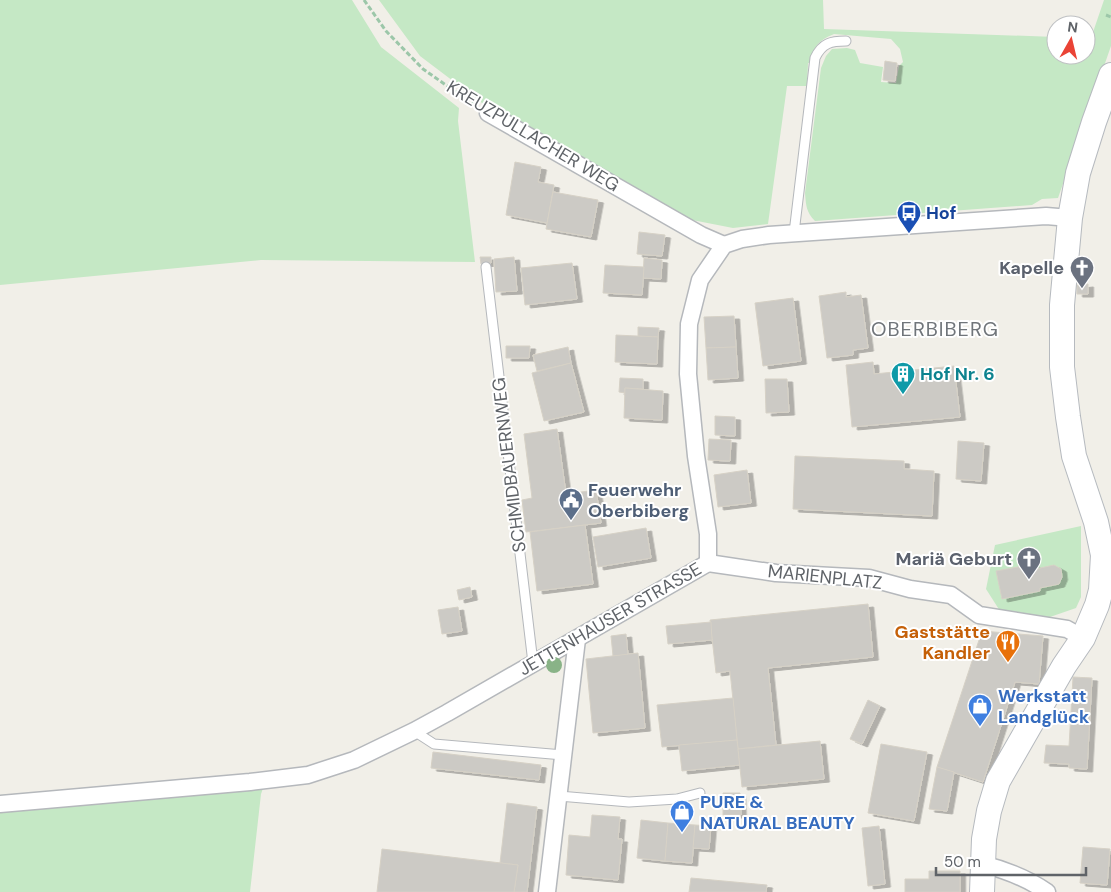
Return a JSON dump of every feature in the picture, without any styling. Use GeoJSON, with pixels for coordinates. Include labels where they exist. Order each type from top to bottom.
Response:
{"type":"FeatureCollection","features":[{"type":"Feature","properties":{"kind":"main road"},"geometry":{"type":"LineString","coordinates":[[982,892],[985,829],[998,781],[1064,666],[1104,607],[1101,590],[1103,555],[1096,522],[1074,456],[1068,417],[1062,367],[1062,305],[1070,218],[1078,172],[1111,75]]}},
{"type":"Feature","properties":{"kind":"street","name":"KREUZPULLACHER WEG"},"geometry":{"type":"LineString","coordinates":[[488,113],[702,235],[724,245]]}},
{"type":"Feature","properties":{"kind":"street"},"geometry":{"type":"LineString","coordinates":[[724,245],[742,239],[794,233],[1046,216],[1070,218]]}},
{"type":"Feature","properties":{"kind":"street","name":"JETTENHAUSER STRASSE"},"geometry":{"type":"LineString","coordinates":[[0,804],[250,782],[308,775],[354,760],[414,731],[577,640],[708,563],[708,534],[696,456],[688,374],[689,324],[700,280],[724,245]]}},
{"type":"Feature","properties":{"kind":"street","name":"MARIENPLATZ"},"geometry":{"type":"LineString","coordinates":[[708,563],[776,573],[869,578],[910,589],[951,596],[979,615],[1067,629],[1082,638]]}},
{"type":"Feature","properties":{"kind":"street"},"geometry":{"type":"LineString","coordinates":[[547,892],[577,640]]}},
{"type":"Feature","properties":{"kind":"street"},"geometry":{"type":"LineString","coordinates":[[982,864],[1010,872],[1038,885],[1047,892]]}},
{"type":"Feature","properties":{"kind":"lane"},"geometry":{"type":"LineString","coordinates":[[794,233],[815,58],[820,48],[832,41],[846,41]]}},
{"type":"Feature","properties":{"kind":"lane","name":"SCHMIDBAUERNWEG"},"geometry":{"type":"LineString","coordinates":[[486,267],[533,663]]}},
{"type":"Feature","properties":{"kind":"lane"},"geometry":{"type":"LineString","coordinates":[[414,731],[434,744],[564,755]]}},
{"type":"Feature","properties":{"kind":"lane"},"geometry":{"type":"LineString","coordinates":[[559,796],[629,802],[676,799],[700,792]]}},
{"type":"Feature","properties":{"kind":"path","name":"KREUZPULLACHER WEG"},"geometry":{"type":"LineString","coordinates":[[364,0],[386,31],[423,69],[488,113]]}},
{"type":"Feature","properties":{"kind":"path"},"geometry":{"type":"LineString","coordinates":[[1106,15],[1111,17]]}},
{"type":"Feature","properties":{"kind":"green space"},"geometry":{"type":"Polygon","coordinates":[[[0,0],[352,0],[381,47],[459,108],[458,121],[475,262],[261,260],[0,285],[0,0]]]}},
{"type":"Feature","properties":{"kind":"green space"},"geometry":{"type":"Polygon","coordinates":[[[379,0],[823,0],[824,29],[1046,37],[1046,65],[1096,65],[1096,23],[1104,0],[1111,0],[1111,46],[1058,198],[1042,199],[1032,205],[815,221],[812,218],[806,205],[805,193],[821,68],[826,56],[832,49],[847,48],[855,50],[860,63],[883,67],[881,82],[896,83],[899,66],[903,62],[900,49],[891,39],[834,34],[818,45],[810,63],[808,63],[807,86],[787,86],[768,224],[733,228],[687,219],[490,109],[420,56],[379,0]]]}},
{"type":"Feature","properties":{"kind":"green space"},"geometry":{"type":"Polygon","coordinates":[[[1081,526],[1081,597],[1076,608],[1050,617],[1017,616],[1000,611],[986,589],[995,545],[1081,526]]]}},
{"type":"Feature","properties":{"kind":"green space"},"geometry":{"type":"Polygon","coordinates":[[[268,774],[261,794],[250,892],[0,892],[0,795],[268,774]]]}},
{"type":"Feature","properties":{"kind":"building"},"geometry":{"type":"Polygon","coordinates":[[[885,61],[897,63],[895,81],[883,80],[885,61]]]}},
{"type":"Feature","properties":{"kind":"building"},"geometry":{"type":"Polygon","coordinates":[[[515,162],[541,167],[538,182],[554,185],[547,223],[506,215],[515,162]]]}},
{"type":"Feature","properties":{"kind":"building"},"geometry":{"type":"Polygon","coordinates":[[[553,192],[598,200],[591,237],[546,229],[553,192]]]}},
{"type":"Feature","properties":{"kind":"building"},"geometry":{"type":"Polygon","coordinates":[[[639,232],[665,235],[662,256],[637,254],[639,232]]]}},
{"type":"Feature","properties":{"kind":"building"},"geometry":{"type":"Polygon","coordinates":[[[480,257],[491,257],[491,263],[481,264],[480,257]]]}},
{"type":"Feature","properties":{"kind":"building"},"geometry":{"type":"Polygon","coordinates":[[[514,257],[517,291],[496,292],[494,259],[514,257]]]}},
{"type":"Feature","properties":{"kind":"building"},"geometry":{"type":"Polygon","coordinates":[[[644,258],[662,260],[661,279],[643,278],[644,258]]]}},
{"type":"Feature","properties":{"kind":"building"},"geometry":{"type":"Polygon","coordinates":[[[572,263],[577,299],[525,305],[521,268],[572,263]]]}},
{"type":"Feature","properties":{"kind":"building"},"geometry":{"type":"Polygon","coordinates":[[[605,265],[644,267],[642,295],[603,293],[605,265]]]}},
{"type":"Feature","properties":{"kind":"building","name":"Kapelle"},"geometry":{"type":"Polygon","coordinates":[[[1088,284],[1088,294],[1077,294],[1077,285],[1088,284]]]}},
{"type":"Feature","properties":{"kind":"building"},"geometry":{"type":"Polygon","coordinates":[[[846,292],[846,297],[861,295],[868,348],[853,350],[853,355],[827,358],[819,296],[846,292]]]}},
{"type":"Feature","properties":{"kind":"building"},"geometry":{"type":"Polygon","coordinates":[[[793,298],[801,361],[763,366],[755,303],[793,298]]]}},
{"type":"Feature","properties":{"kind":"building"},"geometry":{"type":"Polygon","coordinates":[[[734,316],[736,347],[706,348],[704,317],[734,316]]]}},
{"type":"Feature","properties":{"kind":"building"},"geometry":{"type":"Polygon","coordinates":[[[638,327],[659,328],[658,337],[638,336],[638,327]]]}},
{"type":"Feature","properties":{"kind":"building"},"geometry":{"type":"Polygon","coordinates":[[[616,335],[658,337],[657,364],[615,362],[616,335]]]}},
{"type":"Feature","properties":{"kind":"building"},"geometry":{"type":"Polygon","coordinates":[[[506,346],[530,346],[529,358],[506,358],[506,346]]]}},
{"type":"Feature","properties":{"kind":"building"},"geometry":{"type":"Polygon","coordinates":[[[568,347],[571,363],[537,371],[533,355],[568,347]]]}},
{"type":"Feature","properties":{"kind":"building"},"geometry":{"type":"Polygon","coordinates":[[[736,347],[738,378],[708,380],[706,348],[736,347]]]}},
{"type":"Feature","properties":{"kind":"building","name":"Hof Nr. 6"},"geometry":{"type":"Polygon","coordinates":[[[873,362],[874,374],[954,366],[960,417],[852,427],[846,365],[873,362]]]}},
{"type":"Feature","properties":{"kind":"building"},"geometry":{"type":"Polygon","coordinates":[[[571,363],[584,412],[544,421],[532,373],[571,363]]]}},
{"type":"Feature","properties":{"kind":"building"},"geometry":{"type":"Polygon","coordinates":[[[620,378],[643,379],[643,389],[625,388],[625,393],[619,392],[620,378]]]}},
{"type":"Feature","properties":{"kind":"building"},"geometry":{"type":"Polygon","coordinates":[[[765,379],[787,379],[789,412],[766,413],[765,379]]]}},
{"type":"Feature","properties":{"kind":"building"},"geometry":{"type":"Polygon","coordinates":[[[625,388],[663,391],[662,420],[624,418],[625,388]]]}},
{"type":"Feature","properties":{"kind":"building"},"geometry":{"type":"Polygon","coordinates":[[[715,416],[735,417],[735,436],[715,435],[715,416]]]}},
{"type":"Feature","properties":{"kind":"building"},"geometry":{"type":"Polygon","coordinates":[[[557,429],[566,494],[596,490],[601,523],[526,532],[522,500],[532,498],[524,434],[557,429]]]}},
{"type":"Feature","properties":{"kind":"building"},"geometry":{"type":"Polygon","coordinates":[[[709,439],[731,440],[730,461],[708,460],[709,439]]]}},
{"type":"Feature","properties":{"kind":"building"},"geometry":{"type":"Polygon","coordinates":[[[958,441],[984,443],[981,481],[956,479],[958,441]]]}},
{"type":"Feature","properties":{"kind":"building"},"geometry":{"type":"Polygon","coordinates":[[[795,456],[904,461],[904,469],[934,471],[932,516],[793,509],[795,456]]]}},
{"type":"Feature","properties":{"kind":"building"},"geometry":{"type":"Polygon","coordinates":[[[747,470],[751,503],[718,507],[714,475],[747,470]]]}},
{"type":"Feature","properties":{"kind":"building"},"geometry":{"type":"Polygon","coordinates":[[[585,525],[593,584],[537,591],[530,532],[585,525]]]}},
{"type":"Feature","properties":{"kind":"building"},"geometry":{"type":"Polygon","coordinates":[[[646,528],[651,558],[598,567],[593,537],[646,528]]]}},
{"type":"Feature","properties":{"kind":"building","name":"Mariä Geburt"},"geometry":{"type":"Polygon","coordinates":[[[1034,564],[1036,569],[1054,565],[1061,569],[1062,577],[1059,584],[1040,588],[1040,591],[1002,599],[996,571],[1034,564]]]}},
{"type":"Feature","properties":{"kind":"building"},"geometry":{"type":"Polygon","coordinates":[[[470,587],[472,597],[459,600],[457,590],[470,587]]]}},
{"type":"Feature","properties":{"kind":"building"},"geometry":{"type":"Polygon","coordinates":[[[868,604],[873,657],[768,668],[776,745],[738,749],[730,671],[716,673],[710,620],[868,604]]]}},
{"type":"Feature","properties":{"kind":"building"},"geometry":{"type":"Polygon","coordinates":[[[458,607],[462,631],[442,634],[438,610],[458,607]]]}},
{"type":"Feature","properties":{"kind":"building"},"geometry":{"type":"Polygon","coordinates":[[[711,622],[712,640],[668,644],[666,626],[711,622]]]}},
{"type":"Feature","properties":{"kind":"building"},"geometry":{"type":"Polygon","coordinates":[[[982,631],[1043,636],[1039,684],[1015,682],[983,782],[937,767],[982,631]]]}},
{"type":"Feature","properties":{"kind":"building"},"geometry":{"type":"Polygon","coordinates":[[[626,634],[628,655],[613,656],[611,636],[626,634]]]}},
{"type":"Feature","properties":{"kind":"building"},"geometry":{"type":"Polygon","coordinates":[[[638,653],[645,728],[593,733],[586,659],[638,653]]]}},
{"type":"Feature","properties":{"kind":"building"},"geometry":{"type":"Polygon","coordinates":[[[1073,677],[1092,678],[1087,769],[1069,768],[1069,764],[1044,763],[1046,745],[1069,746],[1073,677]]]}},
{"type":"Feature","properties":{"kind":"building"},"geometry":{"type":"Polygon","coordinates":[[[733,698],[737,740],[662,747],[657,705],[733,698]]]}},
{"type":"Feature","properties":{"kind":"building"},"geometry":{"type":"Polygon","coordinates":[[[868,700],[880,706],[862,744],[850,739],[868,700]]]}},
{"type":"Feature","properties":{"kind":"building"},"geometry":{"type":"Polygon","coordinates":[[[737,740],[740,765],[682,771],[679,745],[737,740]]]}},
{"type":"Feature","properties":{"kind":"building"},"geometry":{"type":"Polygon","coordinates":[[[820,741],[824,779],[742,787],[738,749],[820,741]]]}},
{"type":"Feature","properties":{"kind":"building"},"geometry":{"type":"Polygon","coordinates":[[[881,744],[927,752],[914,821],[868,813],[881,744]]]}},
{"type":"Feature","properties":{"kind":"building"},"geometry":{"type":"Polygon","coordinates":[[[433,752],[541,765],[539,780],[431,768],[433,752]]]}},
{"type":"Feature","properties":{"kind":"building"},"geometry":{"type":"Polygon","coordinates":[[[937,767],[954,772],[947,811],[929,809],[937,767]]]}},
{"type":"Feature","properties":{"kind":"building"},"geometry":{"type":"Polygon","coordinates":[[[723,793],[740,793],[741,815],[723,815],[723,793]]]}},
{"type":"Feature","properties":{"kind":"building"},"geometry":{"type":"Polygon","coordinates":[[[507,803],[537,807],[527,892],[514,892],[518,865],[500,863],[507,803]]]}},
{"type":"Feature","properties":{"kind":"building"},"geometry":{"type":"Polygon","coordinates":[[[592,815],[620,817],[618,839],[622,839],[618,880],[566,875],[569,835],[590,837],[592,815]]]}},
{"type":"Feature","properties":{"kind":"building"},"geometry":{"type":"Polygon","coordinates":[[[641,820],[668,823],[665,861],[637,858],[641,820]]]}},
{"type":"Feature","properties":{"kind":"building"},"geometry":{"type":"Polygon","coordinates":[[[668,823],[695,825],[692,863],[665,861],[668,823]]]}},
{"type":"Feature","properties":{"kind":"building"},"geometry":{"type":"Polygon","coordinates":[[[695,825],[711,826],[709,849],[693,848],[695,825]]]}},
{"type":"Feature","properties":{"kind":"building"},"geometry":{"type":"Polygon","coordinates":[[[879,826],[885,884],[868,886],[862,828],[879,826]]]}},
{"type":"Feature","properties":{"kind":"building"},"geometry":{"type":"Polygon","coordinates":[[[1083,847],[1110,849],[1107,885],[1080,883],[1083,847]]]}},
{"type":"Feature","properties":{"kind":"building"},"geometry":{"type":"Polygon","coordinates":[[[382,849],[518,865],[514,892],[377,892],[382,849]]]}},
{"type":"Feature","properties":{"kind":"building"},"geometry":{"type":"Polygon","coordinates":[[[929,871],[960,871],[960,892],[905,892],[905,879],[929,879],[929,871]]]}},
{"type":"Feature","properties":{"kind":"building"},"geometry":{"type":"Polygon","coordinates":[[[691,878],[767,885],[766,892],[689,892],[691,878]]]}},
{"type":"Feature","properties":{"kind":"place","name":"Hof"},"geometry":{"type":"Point","coordinates":[909,234]}},
{"type":"Feature","properties":{"kind":"place","name":"Kapelle"},"geometry":{"type":"Point","coordinates":[1082,289]}},
{"type":"Feature","properties":{"kind":"place","name":"Hof Nr. 6"},"geometry":{"type":"Point","coordinates":[903,395]}},
{"type":"Feature","properties":{"kind":"place","name":"Feuerwehr Oberbiberg"},"geometry":{"type":"Point","coordinates":[571,521]}},
{"type":"Feature","properties":{"kind":"place","name":"Mariä Geburt"},"geometry":{"type":"Point","coordinates":[1029,580]}},
{"type":"Feature","properties":{"kind":"place","name":"Gaststätte Kandler"},"geometry":{"type":"Point","coordinates":[1008,663]}},
{"type":"Feature","properties":{"kind":"place","name":"Werkstatt Landglück"},"geometry":{"type":"Point","coordinates":[980,727]}},
{"type":"Feature","properties":{"kind":"place","name":"PURE & NATURAL BEAUTY"},"geometry":{"type":"Point","coordinates":[682,833]}},
{"type":"Feature","properties":{"kind":"district","name":"OBERBIBERG"},"geometry":{"type":"Point","coordinates":[935,329]}}]}
